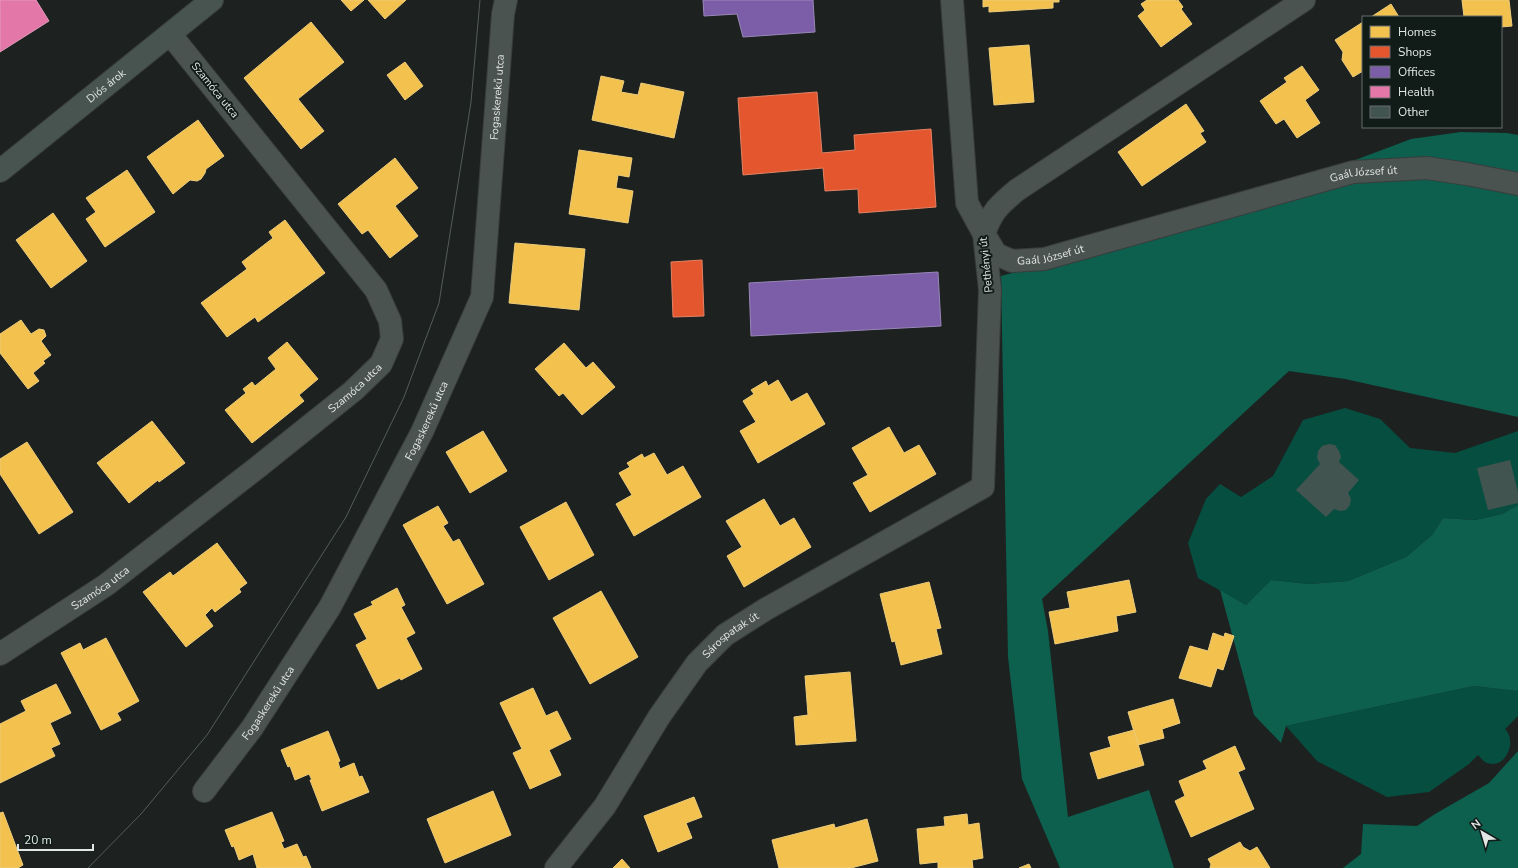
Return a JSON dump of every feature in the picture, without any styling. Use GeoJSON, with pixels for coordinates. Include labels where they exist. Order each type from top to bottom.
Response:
{"type":"FeatureCollection","features":[{"type":"Feature","properties":{"kind":"street","name":"Diós árok"},"geometry":{"type":"LineString","coordinates":[[0,171],[212,0]]}},
{"type":"Feature","properties":{"kind":"street","name":"Fogaskerekű utca"},"geometry":{"type":"LineString","coordinates":[[204,791],[252,728],[330,607],[422,432],[482,297],[503,14],[506,0]]}},
{"type":"Feature","properties":{"kind":"street","name":"Pethényi út"},"geometry":{"type":"LineString","coordinates":[[952,0],[967,203],[984,234],[990,290],[983,487]]}},
{"type":"Feature","properties":{"kind":"street"},"geometry":{"type":"LineString","coordinates":[[984,234],[990,217],[1000,204],[1017,190],[1304,0]]}},
{"type":"Feature","properties":{"kind":"street","name":"Szamóca utca"},"geometry":{"type":"LineString","coordinates":[[0,654],[106,585],[270,458],[353,391],[381,364],[392,339],[390,321],[376,290],[170,34]]}},
{"type":"Feature","properties":{"kind":"street","name":"Gaál József út"},"geometry":{"type":"LineString","coordinates":[[984,234],[996,254],[1012,262],[1044,259],[1353,172],[1427,168],[1518,184]]}},
{"type":"Feature","properties":{"kind":"street","name":"Sárospatak út"},"geometry":{"type":"LineString","coordinates":[[556,868],[605,806],[659,717],[697,663],[725,635],[766,610],[983,487]]}},
{"type":"Feature","properties":{"kind":"green space"},"geometry":{"type":"Polygon","coordinates":[[[1461,132],[1507,133],[1518,135],[1518,417],[1345,379],[1289,371],[1042,599],[1048,631],[1068,817],[1149,790],[1174,868],[1060,868],[1022,779],[1008,657],[1001,276],[1160,234],[1411,139],[1461,132]]]}},
{"type":"Feature","properties":{"kind":"green space"},"geometry":{"type":"Polygon","coordinates":[[[1345,408],[1380,419],[1410,448],[1455,453],[1518,431],[1518,505],[1502,514],[1475,520],[1443,518],[1432,535],[1406,557],[1348,581],[1309,584],[1271,580],[1246,605],[1198,578],[1188,543],[1206,499],[1220,484],[1241,497],[1273,476],[1303,420],[1345,408]]]}},
{"type":"Feature","properties":{"kind":"green space"},"geometry":{"type":"Polygon","coordinates":[[[1518,505],[1518,690],[1474,686],[1286,726],[1281,743],[1254,715],[1220,590],[1246,605],[1271,580],[1309,584],[1348,581],[1406,557],[1432,535],[1443,518],[1475,520],[1502,514],[1518,505]]]}},
{"type":"Feature","properties":{"kind":"green space"},"geometry":{"type":"Polygon","coordinates":[[[1474,686],[1518,690],[1518,716],[1505,729],[1509,734],[1510,747],[1504,759],[1498,763],[1492,764],[1485,762],[1478,755],[1469,764],[1429,792],[1387,797],[1317,761],[1286,726],[1474,686]]]}},
{"type":"Feature","properties":{"kind":"green space"},"geometry":{"type":"Polygon","coordinates":[[[1518,751],[1518,868],[1343,868],[1361,854],[1363,824],[1417,826],[1489,783],[1518,751]]]}},
{"type":"Feature","properties":{"kind":"building: Homes"},"geometry":{"type":"Polygon","coordinates":[[[341,0],[364,0],[351,11],[341,0]]]}},
{"type":"Feature","properties":{"kind":"building: Homes"},"geometry":{"type":"Polygon","coordinates":[[[368,0],[406,0],[385,19],[368,0]]]}},
{"type":"Feature","properties":{"kind":"building: Homes"},"geometry":{"type":"Polygon","coordinates":[[[983,0],[1059,0],[1059,2],[1053,2],[1053,8],[989,12],[989,6],[983,7],[983,0]]]}},
{"type":"Feature","properties":{"kind":"building: Homes"},"geometry":{"type":"Polygon","coordinates":[[[1147,0],[1178,0],[1183,7],[1181,9],[1192,24],[1161,47],[1138,16],[1145,10],[1141,4],[1147,0]]]}},
{"type":"Feature","properties":{"kind":"building: Homes"},"geometry":{"type":"Polygon","coordinates":[[[1462,0],[1509,0],[1512,26],[1502,27],[1502,16],[1464,16],[1462,0]]]}},
{"type":"Feature","properties":{"kind":"building: Homes"},"geometry":{"type":"Polygon","coordinates":[[[1391,4],[1398,16],[1373,16],[1391,4]]]}},
{"type":"Feature","properties":{"kind":"building: Homes"},"geometry":{"type":"Polygon","coordinates":[[[311,22],[344,62],[298,99],[324,131],[301,149],[244,78],[311,22]]]}},
{"type":"Feature","properties":{"kind":"building: Homes"},"geometry":{"type":"Polygon","coordinates":[[[1362,23],[1362,72],[1353,77],[1342,60],[1343,52],[1335,40],[1362,23]]]}},
{"type":"Feature","properties":{"kind":"building: Homes"},"geometry":{"type":"Polygon","coordinates":[[[1029,45],[1034,102],[994,105],[989,48],[1029,45]]]}},
{"type":"Feature","properties":{"kind":"building: Homes"},"geometry":{"type":"Polygon","coordinates":[[[405,62],[423,86],[405,100],[387,75],[405,62]]]}},
{"type":"Feature","properties":{"kind":"building: Homes"},"geometry":{"type":"Polygon","coordinates":[[[1302,66],[1319,90],[1305,100],[1320,123],[1297,138],[1284,119],[1276,124],[1260,101],[1287,82],[1284,78],[1302,66]]]}},
{"type":"Feature","properties":{"kind":"building: Homes"},"geometry":{"type":"Polygon","coordinates":[[[601,76],[624,81],[621,92],[638,95],[641,83],[684,92],[674,138],[592,120],[601,76]]]}},
{"type":"Feature","properties":{"kind":"building: Homes"},"geometry":{"type":"Polygon","coordinates":[[[1186,104],[1204,131],[1200,133],[1206,142],[1142,186],[1118,152],[1186,104]]]}},
{"type":"Feature","properties":{"kind":"building: Homes"},"geometry":{"type":"Polygon","coordinates":[[[198,120],[224,156],[206,169],[201,179],[197,181],[190,180],[173,194],[147,157],[198,120]]]}},
{"type":"Feature","properties":{"kind":"building: Homes"},"geometry":{"type":"Polygon","coordinates":[[[579,150],[632,158],[629,177],[618,175],[616,188],[633,191],[628,223],[569,214],[579,150]]]}},
{"type":"Feature","properties":{"kind":"building: Homes"},"geometry":{"type":"Polygon","coordinates":[[[395,158],[418,188],[395,206],[418,236],[390,258],[368,230],[362,234],[338,204],[395,158]]]}},
{"type":"Feature","properties":{"kind":"building: Homes"},"geometry":{"type":"Polygon","coordinates":[[[127,170],[155,212],[105,247],[86,219],[96,212],[86,198],[127,170]]]}},
{"type":"Feature","properties":{"kind":"building: Homes"},"geometry":{"type":"Polygon","coordinates":[[[53,213],[87,261],[51,288],[16,240],[53,213]]]}},
{"type":"Feature","properties":{"kind":"building: Homes"},"geometry":{"type":"Polygon","coordinates":[[[285,220],[325,273],[258,322],[255,317],[227,337],[201,303],[247,269],[242,262],[273,238],[269,232],[285,220]]]}},
{"type":"Feature","properties":{"kind":"building: Homes"},"geometry":{"type":"Polygon","coordinates":[[[515,243],[585,249],[579,310],[509,303],[515,243]]]}},
{"type":"Feature","properties":{"kind":"building: Homes"},"geometry":{"type":"Polygon","coordinates":[[[21,320],[31,334],[39,329],[44,330],[46,336],[41,341],[51,355],[43,361],[45,363],[33,373],[39,381],[28,389],[0,353],[0,334],[21,320]]]}},
{"type":"Feature","properties":{"kind":"building: Homes"},"geometry":{"type":"Polygon","coordinates":[[[287,342],[318,379],[299,395],[304,401],[252,443],[225,410],[246,393],[243,389],[252,382],[255,386],[276,369],[268,358],[287,342]]]}},
{"type":"Feature","properties":{"kind":"building: Homes"},"geometry":{"type":"Polygon","coordinates":[[[564,343],[586,368],[593,362],[615,387],[582,415],[563,393],[559,396],[535,369],[564,343]]]}},
{"type":"Feature","properties":{"kind":"building: Homes"},"geometry":{"type":"Polygon","coordinates":[[[778,380],[791,402],[807,393],[825,424],[758,463],[740,431],[756,422],[743,401],[754,394],[751,390],[766,381],[768,386],[778,380]]]}},
{"type":"Feature","properties":{"kind":"building: Homes"},"geometry":{"type":"Polygon","coordinates":[[[152,421],[185,463],[159,482],[158,480],[129,503],[97,463],[152,421]]]}},
{"type":"Feature","properties":{"kind":"building: Homes"},"geometry":{"type":"Polygon","coordinates":[[[889,427],[904,453],[919,445],[936,474],[870,512],[853,483],[868,475],[852,448],[889,427]]]}},
{"type":"Feature","properties":{"kind":"building: Homes"},"geometry":{"type":"Polygon","coordinates":[[[483,431],[507,471],[470,493],[446,452],[483,431]]]}},
{"type":"Feature","properties":{"kind":"building: Homes"},"geometry":{"type":"Polygon","coordinates":[[[27,442],[73,512],[39,534],[0,474],[0,459],[27,442]]]}},
{"type":"Feature","properties":{"kind":"building: Homes"},"geometry":{"type":"Polygon","coordinates":[[[654,453],[667,475],[683,466],[701,497],[634,536],[616,504],[632,495],[619,473],[630,467],[627,463],[642,454],[644,458],[654,453]]]}},
{"type":"Feature","properties":{"kind":"building: Homes"},"geometry":{"type":"Polygon","coordinates":[[[764,499],[780,526],[794,518],[811,547],[744,587],[727,556],[742,547],[726,521],[764,499]]]}},
{"type":"Feature","properties":{"kind":"building: Homes"},"geometry":{"type":"Polygon","coordinates":[[[566,502],[594,555],[549,580],[520,527],[566,502]]]}},
{"type":"Feature","properties":{"kind":"building: Homes"},"geometry":{"type":"Polygon","coordinates":[[[438,506],[448,523],[443,526],[453,542],[459,539],[484,584],[447,604],[403,525],[438,506]]]}},
{"type":"Feature","properties":{"kind":"building: Homes"},"geometry":{"type":"Polygon","coordinates":[[[217,543],[247,583],[239,589],[241,592],[215,612],[212,608],[205,615],[213,626],[186,647],[143,592],[170,572],[173,576],[217,543]]]}},
{"type":"Feature","properties":{"kind":"building: Homes"},"geometry":{"type":"Polygon","coordinates":[[[1129,580],[1136,612],[1116,616],[1118,631],[1055,644],[1049,612],[1070,608],[1067,592],[1129,580]]]}},
{"type":"Feature","properties":{"kind":"building: Homes"},"geometry":{"type":"Polygon","coordinates":[[[929,582],[941,628],[936,629],[942,654],[901,665],[895,641],[892,642],[880,594],[929,582]]]}},
{"type":"Feature","properties":{"kind":"building: Homes"},"geometry":{"type":"Polygon","coordinates":[[[397,588],[405,605],[401,607],[415,633],[406,638],[422,669],[401,680],[400,678],[378,689],[356,645],[367,639],[354,614],[373,605],[371,602],[397,588]]]}},
{"type":"Feature","properties":{"kind":"building: Homes"},"geometry":{"type":"Polygon","coordinates":[[[601,591],[638,657],[590,684],[553,618],[601,591]]]}},
{"type":"Feature","properties":{"kind":"building: Homes"},"geometry":{"type":"Polygon","coordinates":[[[1213,633],[1224,637],[1225,633],[1234,636],[1223,670],[1217,668],[1211,687],[1179,678],[1190,646],[1208,651],[1213,633]]]}},
{"type":"Feature","properties":{"kind":"building: Homes"},"geometry":{"type":"Polygon","coordinates":[[[106,638],[139,701],[117,713],[121,720],[101,730],[61,653],[80,643],[83,650],[106,638]]]}},
{"type":"Feature","properties":{"kind":"building: Homes"},"geometry":{"type":"Polygon","coordinates":[[[850,672],[856,741],[796,745],[794,717],[808,715],[805,676],[850,672]]]}},
{"type":"Feature","properties":{"kind":"building: Homes"},"geometry":{"type":"Polygon","coordinates":[[[56,684],[71,713],[50,723],[60,744],[51,748],[55,756],[0,783],[0,724],[26,711],[21,701],[56,684]]]}},
{"type":"Feature","properties":{"kind":"building: Homes"},"geometry":{"type":"Polygon","coordinates":[[[533,688],[546,716],[557,711],[571,739],[549,750],[561,775],[530,789],[513,753],[522,749],[500,703],[533,688]]]}},
{"type":"Feature","properties":{"kind":"building: Homes"},"geometry":{"type":"Polygon","coordinates":[[[1173,699],[1180,723],[1162,729],[1164,738],[1138,745],[1128,712],[1173,699]]]}},
{"type":"Feature","properties":{"kind":"building: Homes"},"geometry":{"type":"Polygon","coordinates":[[[1134,730],[1144,765],[1098,779],[1090,753],[1111,747],[1108,737],[1134,730]]]}},
{"type":"Feature","properties":{"kind":"building: Homes"},"geometry":{"type":"Polygon","coordinates":[[[328,731],[340,761],[338,762],[340,769],[354,763],[359,777],[362,776],[369,792],[322,811],[309,774],[295,780],[290,766],[288,767],[281,750],[328,731]]]}},
{"type":"Feature","properties":{"kind":"building: Homes"},"geometry":{"type":"Polygon","coordinates":[[[1235,746],[1245,769],[1238,772],[1254,809],[1191,837],[1175,801],[1185,796],[1179,781],[1207,769],[1203,761],[1235,746]]]}},
{"type":"Feature","properties":{"kind":"building: Homes"},"geometry":{"type":"Polygon","coordinates":[[[493,791],[511,835],[445,863],[427,819],[493,791]]]}},
{"type":"Feature","properties":{"kind":"building: Homes"},"geometry":{"type":"Polygon","coordinates":[[[694,797],[702,817],[686,823],[692,838],[658,852],[644,816],[694,797]]]}},
{"type":"Feature","properties":{"kind":"building: Homes"},"geometry":{"type":"Polygon","coordinates":[[[3,812],[23,865],[18,868],[0,868],[0,813],[3,812]]]}},
{"type":"Feature","properties":{"kind":"building: Homes"},"geometry":{"type":"Polygon","coordinates":[[[272,812],[284,841],[281,842],[284,849],[297,844],[303,857],[306,856],[311,868],[257,868],[253,854],[239,860],[234,846],[232,847],[225,830],[272,812]]]}},
{"type":"Feature","properties":{"kind":"building: Homes"},"geometry":{"type":"Polygon","coordinates":[[[967,814],[968,825],[979,823],[983,858],[972,860],[973,868],[938,868],[938,862],[920,864],[917,829],[945,826],[944,817],[967,814]]]}},
{"type":"Feature","properties":{"kind":"building: Homes"},"geometry":{"type":"Polygon","coordinates":[[[867,819],[878,861],[851,868],[779,868],[772,840],[834,824],[835,828],[867,819]]]}},
{"type":"Feature","properties":{"kind":"building: Homes"},"geometry":{"type":"Polygon","coordinates":[[[1240,842],[1243,847],[1250,851],[1257,847],[1270,868],[1210,868],[1211,864],[1208,859],[1240,842]]]}},
{"type":"Feature","properties":{"kind":"building: Homes"},"geometry":{"type":"Polygon","coordinates":[[[622,859],[630,868],[613,868],[622,859]]]}},
{"type":"Feature","properties":{"kind":"building: Homes"},"geometry":{"type":"Polygon","coordinates":[[[1029,864],[1031,868],[1019,868],[1029,864]]]}},
{"type":"Feature","properties":{"kind":"building: Shops"},"geometry":{"type":"Polygon","coordinates":[[[817,92],[822,153],[855,150],[854,135],[931,129],[936,207],[859,213],[858,189],[825,191],[823,168],[743,175],[738,98],[817,92]]]}},
{"type":"Feature","properties":{"kind":"building: Shops"},"geometry":{"type":"Polygon","coordinates":[[[702,260],[704,316],[673,317],[671,262],[702,260]]]}},
{"type":"Feature","properties":{"kind":"building: Offices"},"geometry":{"type":"Polygon","coordinates":[[[703,0],[813,0],[815,32],[743,37],[737,14],[704,16],[703,0]]]}},
{"type":"Feature","properties":{"kind":"building: Offices"},"geometry":{"type":"Polygon","coordinates":[[[938,272],[941,326],[751,336],[749,283],[938,272]]]}},
{"type":"Feature","properties":{"kind":"building: Health"},"geometry":{"type":"Polygon","coordinates":[[[0,0],[36,0],[49,21],[0,52],[0,0]]]}},
{"type":"Feature","properties":{"kind":"building: Other"},"geometry":{"type":"Polygon","coordinates":[[[1329,444],[1335,445],[1341,457],[1339,462],[1359,480],[1348,493],[1351,499],[1350,505],[1346,510],[1340,511],[1334,509],[1326,517],[1296,490],[1320,464],[1317,458],[1318,451],[1322,446],[1329,444]]]}},
{"type":"Feature","properties":{"kind":"building: Other"},"geometry":{"type":"Polygon","coordinates":[[[1510,460],[1518,492],[1518,503],[1488,510],[1477,468],[1510,460]]]}},
{"type":"Feature","properties":{"kind":"tram line"},"geometry":{"type":"LineString","coordinates":[[88,868],[141,814],[207,735],[346,517],[404,397],[439,303],[471,102],[480,0]]}}]}
